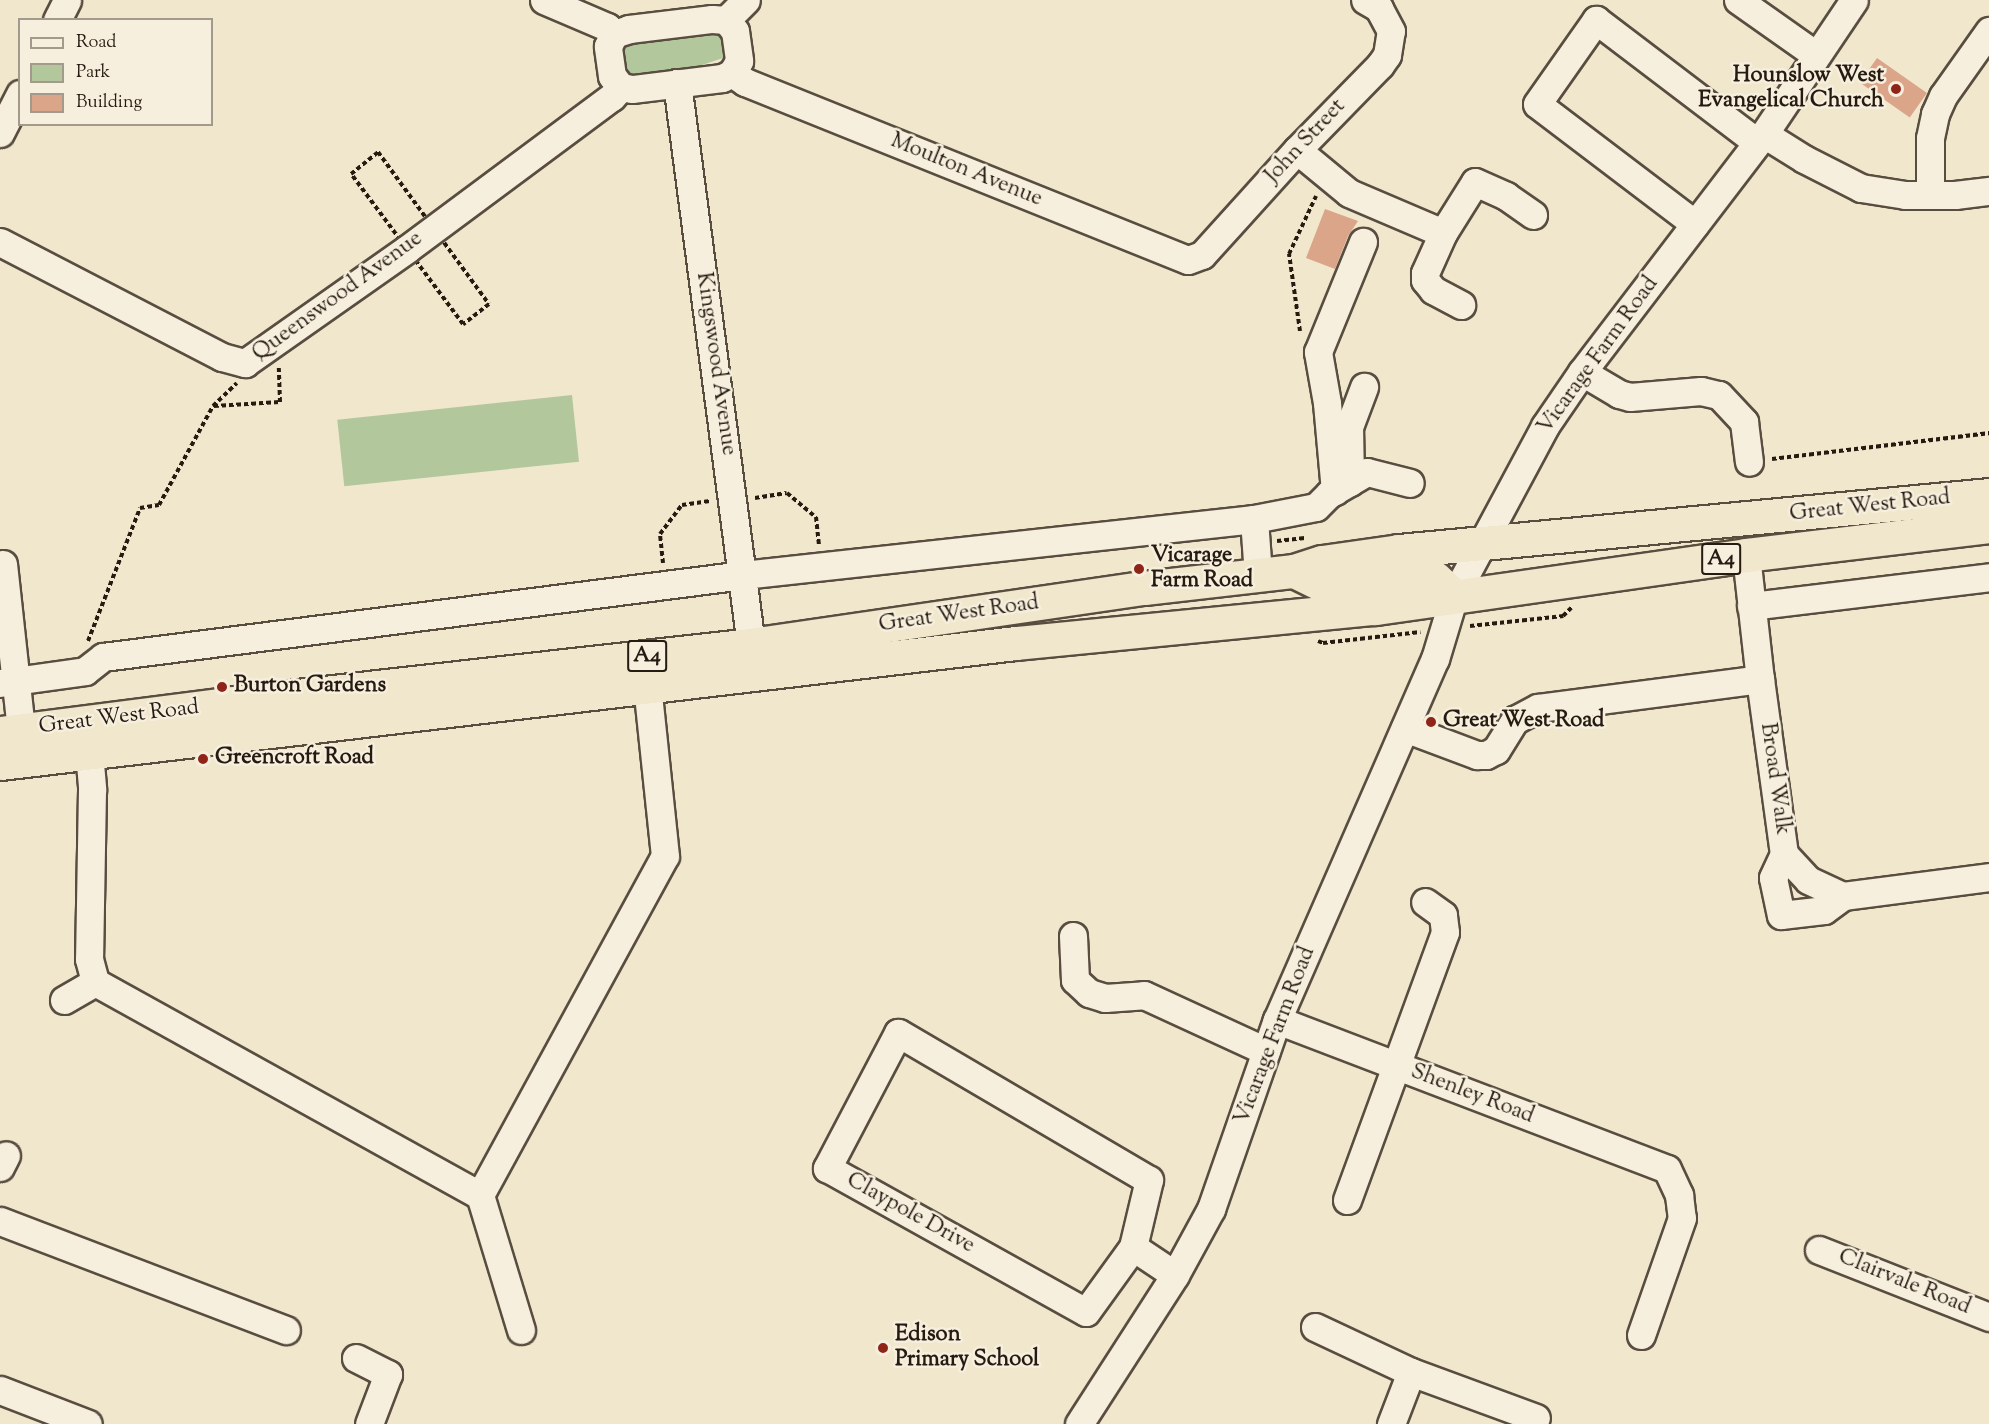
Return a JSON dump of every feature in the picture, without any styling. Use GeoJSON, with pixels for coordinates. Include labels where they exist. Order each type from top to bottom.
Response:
{"type":"FeatureCollection","features":[{"type":"Feature","properties":{"kind":"highway","name":"Great West Road"},"geometry":{"type":"LineString","coordinates":[[11,732],[235,703],[751,645],[1144,588],[1294,572],[1322,562],[1399,551],[1989,495]]}},
{"type":"Feature","properties":{"kind":"highway","name":"Great West Road"},"geometry":{"type":"LineString","coordinates":[[0,763],[1016,643],[1375,608],[1746,555],[1989,526]]}},
{"type":"Feature","properties":{"kind":"highway","name":"A4"},"geometry":{"type":"LineString","coordinates":[[1294,572],[1325,586],[1425,575],[1435,578],[1454,596]]}},
{"type":"Feature","properties":{"kind":"street"},"geometry":{"type":"LineString","coordinates":[[58,18],[66,0]]}},
{"type":"Feature","properties":{"kind":"street"},"geometry":{"type":"LineString","coordinates":[[544,0],[607,27],[614,34]]}},
{"type":"Feature","properties":{"kind":"street"},"geometry":{"type":"LineString","coordinates":[[726,20],[746,0]]}},
{"type":"Feature","properties":{"kind":"street","name":"John Street"},"geometry":{"type":"LineString","coordinates":[[1202,255],[1297,150],[1380,65],[1391,42],[1388,21],[1379,9],[1365,0]]}},
{"type":"Feature","properties":{"kind":"street"},"geometry":{"type":"LineString","coordinates":[[1738,0],[1816,55]]}},
{"type":"Feature","properties":{"kind":"street","name":"Vicarage Farm Road"},"geometry":{"type":"LineString","coordinates":[[1079,1424],[1175,1275],[1211,1209],[1277,1020],[1435,659],[1454,596],[1545,426],[1582,372],[1760,138],[1854,0]]}},
{"type":"Feature","properties":{"kind":"street"},"geometry":{"type":"LineString","coordinates":[[712,19],[726,20],[735,31],[739,61],[732,73],[722,78],[632,89],[621,87],[612,76],[608,46],[614,34],[629,29],[712,19]]}},
{"type":"Feature","properties":{"kind":"street"},"geometry":{"type":"LineString","coordinates":[[1695,224],[1538,104],[1596,20],[1760,138],[1861,188],[1905,195],[1989,191]]}},
{"type":"Feature","properties":{"kind":"street"},"geometry":{"type":"LineString","coordinates":[[1930,194],[1930,138],[1935,114],[1943,96],[1989,31]]}},
{"type":"Feature","properties":{"kind":"street","name":"Moulton Avenue"},"geometry":{"type":"LineString","coordinates":[[732,73],[745,82],[1188,260],[1202,255]]}},
{"type":"Feature","properties":{"kind":"street","name":"Kingswood Avenue"},"geometry":{"type":"LineString","coordinates":[[676,83],[751,645]]}},
{"type":"Feature","properties":{"kind":"street","name":"Queenswood Avenue"},"geometry":{"type":"LineString","coordinates":[[0,242],[222,357],[245,363],[277,343],[612,97],[621,87]]}},
{"type":"Feature","properties":{"kind":"street"},"geometry":{"type":"LineString","coordinates":[[0,133],[18,98]]}},
{"type":"Feature","properties":{"kind":"street"},"geometry":{"type":"LineString","coordinates":[[1297,150],[1349,193],[1443,233]]}},
{"type":"Feature","properties":{"kind":"street"},"geometry":{"type":"LineString","coordinates":[[1461,305],[1434,290],[1425,280],[1425,273],[1443,233],[1475,182],[1506,195],[1533,215]]}},
{"type":"Feature","properties":{"kind":"street"},"geometry":{"type":"LineString","coordinates":[[1338,489],[1318,352],[1363,242]]}},
{"type":"Feature","properties":{"kind":"street"},"geometry":{"type":"LineString","coordinates":[[1582,372],[1619,394],[1630,397],[1701,391],[1719,395],[1744,422],[1749,462]]}},
{"type":"Feature","properties":{"kind":"street"},"geometry":{"type":"LineString","coordinates":[[1338,489],[1349,427],[1364,387]]}},
{"type":"Feature","properties":{"kind":"street"},"geometry":{"type":"LineString","coordinates":[[8,682],[85,671],[103,657],[743,575],[1254,519],[1316,507],[1338,489],[1367,472],[1410,483]]}},
{"type":"Feature","properties":{"kind":"street"},"geometry":{"type":"LineString","coordinates":[[1254,519],[1258,575]]}},
{"type":"Feature","properties":{"kind":"street","name":"Broad Walk"},"geometry":{"type":"LineString","coordinates":[[1746,555],[1784,854],[1808,880],[1843,896]]}},
{"type":"Feature","properties":{"kind":"street"},"geometry":{"type":"LineString","coordinates":[[3,564],[11,732]]}},
{"type":"Feature","properties":{"kind":"street"},"geometry":{"type":"LineString","coordinates":[[1751,606],[1989,577]]}},
{"type":"Feature","properties":{"kind":"street"},"geometry":{"type":"LineString","coordinates":[[1405,728],[1477,755],[1486,755],[1496,750],[1515,720],[1538,708],[1760,679]]}},
{"type":"Feature","properties":{"kind":"street"},"geometry":{"type":"LineString","coordinates":[[480,1195],[665,856],[647,686]]}},
{"type":"Feature","properties":{"kind":"street"},"geometry":{"type":"LineString","coordinates":[[89,752],[92,790],[89,959],[95,982],[480,1195],[521,1330]]}},
{"type":"Feature","properties":{"kind":"street"},"geometry":{"type":"LineString","coordinates":[[1784,854],[1773,878],[1781,915],[1824,910],[1843,896],[1989,877]]}},
{"type":"Feature","properties":{"kind":"street"},"geometry":{"type":"LineString","coordinates":[[1347,1200],[1445,932],[1443,915],[1425,902]]}},
{"type":"Feature","properties":{"kind":"street"},"geometry":{"type":"LineString","coordinates":[[1072,936],[1075,980],[1089,993],[1105,998],[1144,994],[1266,1051]]}},
{"type":"Feature","properties":{"kind":"street"},"geometry":{"type":"LineString","coordinates":[[64,1000],[95,982]]}},
{"type":"Feature","properties":{"kind":"street","name":"Shenley Road"},"geometry":{"type":"LineString","coordinates":[[1277,1020],[1667,1169],[1678,1195],[1682,1218],[1641,1335]]}},
{"type":"Feature","properties":{"kind":"street","name":"Claypole Drive"},"geometry":{"type":"LineString","coordinates":[[898,1033],[1149,1180],[1133,1247],[1086,1312],[827,1168],[898,1033]]}},
{"type":"Feature","properties":{"kind":"street"},"geometry":{"type":"LineString","coordinates":[[0,1221],[286,1330]]}},
{"type":"Feature","properties":{"kind":"street"},"geometry":{"type":"LineString","coordinates":[[1133,1247],[1175,1275]]}},
{"type":"Feature","properties":{"kind":"street","name":"Clairvale Road"},"geometry":{"type":"LineString","coordinates":[[1819,1250],[1989,1317]]}},
{"type":"Feature","properties":{"kind":"street"},"geometry":{"type":"LineString","coordinates":[[1315,1327],[1411,1372],[1536,1418]]}},
{"type":"Feature","properties":{"kind":"street"},"geometry":{"type":"LineString","coordinates":[[356,1358],[388,1374],[369,1424]]}},
{"type":"Feature","properties":{"kind":"street"},"geometry":{"type":"LineString","coordinates":[[1391,1424],[1411,1372]]}},
{"type":"Feature","properties":{"kind":"street"},"geometry":{"type":"LineString","coordinates":[[0,1390],[88,1424]]}},
{"type":"Feature","properties":{"kind":"path"},"geometry":{"type":"LineString","coordinates":[[213,406],[280,402],[277,343]]}},
{"type":"Feature","properties":{"kind":"path"},"geometry":{"type":"LineString","coordinates":[[85,671],[88,634],[140,508],[159,505],[213,406],[237,382],[245,363]]}},
{"type":"Feature","properties":{"kind":"path"},"geometry":{"type":"LineString","coordinates":[[1749,462],[1989,433]]}},
{"type":"Feature","properties":{"kind":"path"},"geometry":{"type":"LineString","coordinates":[[665,585],[660,534],[682,505],[787,493],[816,517],[821,566]]}},
{"type":"Feature","properties":{"kind":"path"},"geometry":{"type":"LineString","coordinates":[[1464,627],[1563,616]]}},
{"type":"Feature","properties":{"kind":"path"},"geometry":{"type":"LineString","coordinates":[[1323,643],[1420,632]]}},
{"type":"Feature","properties":{"kind":"green space"},"geometry":{"type":"Polygon","coordinates":[[[714,27],[727,39],[723,58],[699,66],[630,74],[618,46],[637,35],[714,27]]]}},
{"type":"Feature","properties":{"kind":"green space"},"geometry":{"type":"Polygon","coordinates":[[[572,395],[579,462],[344,486],[337,420],[572,395]]]}},
{"type":"Feature","properties":{"kind":"building","name":"Hounslow West Evangelical Church"},"geometry":{"type":"Polygon","coordinates":[[[1877,58],[1927,93],[1910,118],[1860,83],[1877,58]]]}},
{"type":"Feature","properties":{"kind":"building"},"geometry":{"type":"Polygon","coordinates":[[[1325,209],[1358,221],[1348,236],[1335,269],[1306,258],[1325,209]]]}},
{"type":"Feature","properties":{"kind":"place","name":"Hounslow West Evangelical Church"},"geometry":{"type":"Point","coordinates":[1896,89]}},
{"type":"Feature","properties":{"kind":"place","name":"Vicarage Farm Road"},"geometry":{"type":"Point","coordinates":[1139,569]}},
{"type":"Feature","properties":{"kind":"place","name":"Burton Gardens"},"geometry":{"type":"Point","coordinates":[222,687]}},
{"type":"Feature","properties":{"kind":"place","name":"Great West Road"},"geometry":{"type":"Point","coordinates":[1431,722]}},
{"type":"Feature","properties":{"kind":"place","name":"Greencroft Road"},"geometry":{"type":"Point","coordinates":[203,759]}},
{"type":"Feature","properties":{"kind":"place","name":"Edison Primary School"},"geometry":{"type":"Point","coordinates":[883,1348]}}]}
